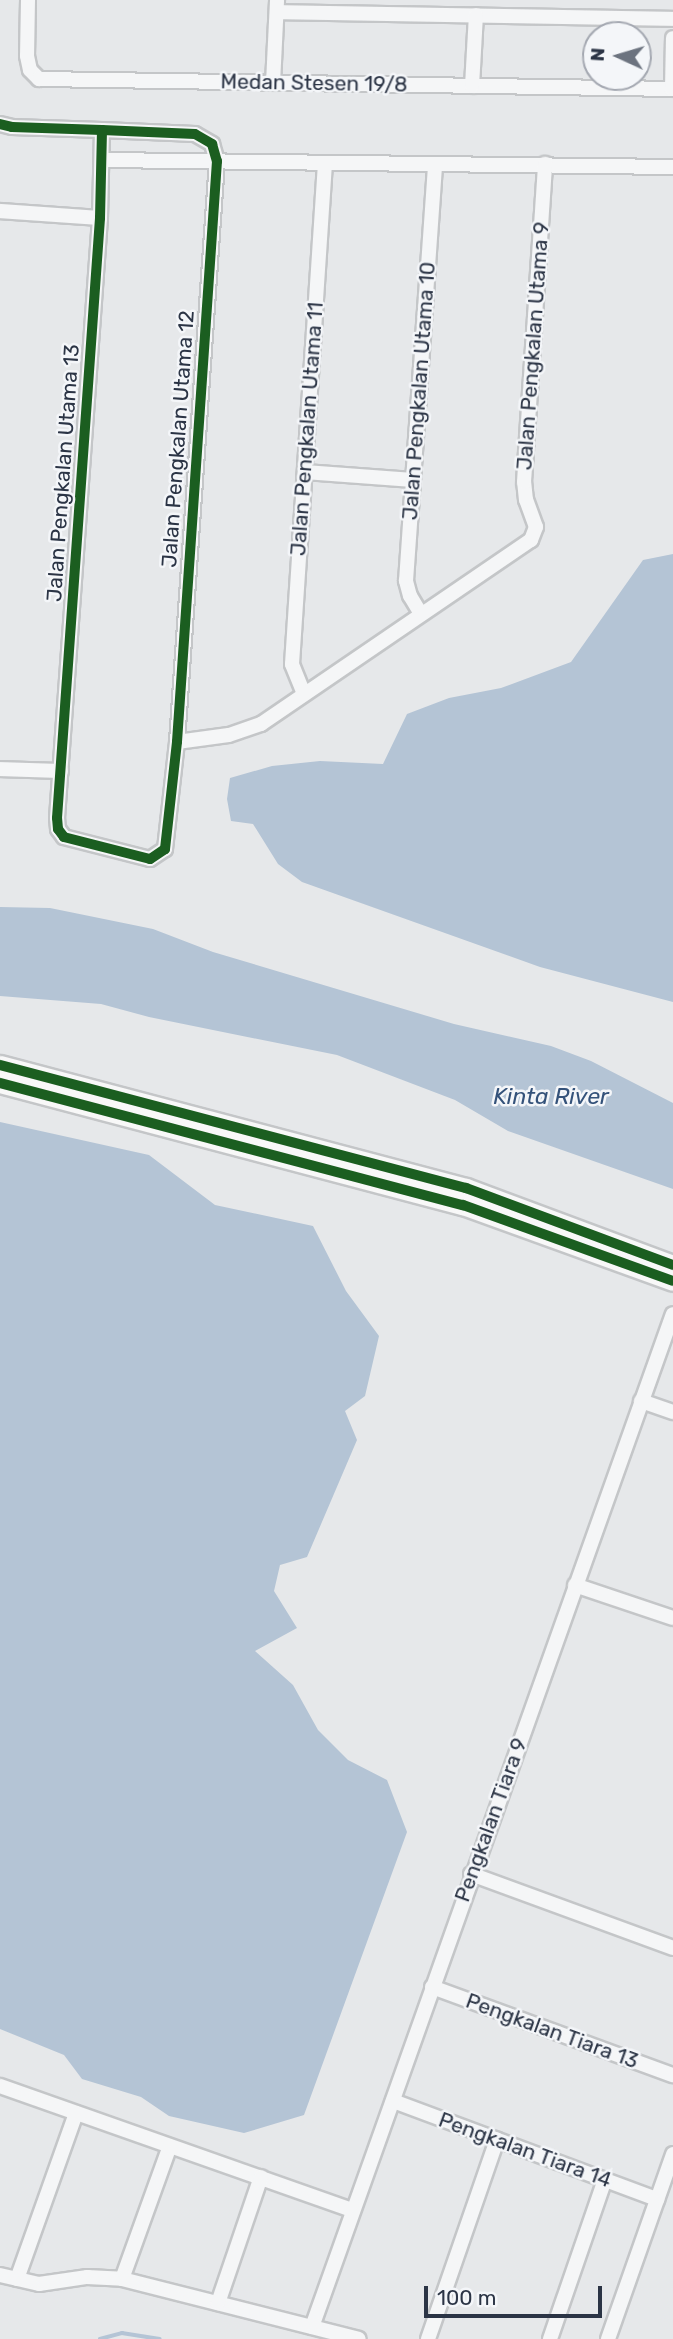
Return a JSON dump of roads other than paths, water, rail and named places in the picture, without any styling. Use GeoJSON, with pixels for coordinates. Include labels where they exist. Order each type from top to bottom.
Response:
{"type":"FeatureCollection","features":[{"type":"Feature","properties":{"kind":"street","name":"Medan Stesen 19/8"},"geometry":{"type":"LineString","coordinates":[[28,0],[27,56],[30,70],[39,79],[672,89]]}},
{"type":"Feature","properties":{"kind":"street"},"geometry":{"type":"LineString","coordinates":[[274,83],[277,6],[477,15],[673,19]]}},
{"type":"Feature","properties":{"kind":"street"},"geometry":{"type":"LineString","coordinates":[[472,86],[477,15]]}},
{"type":"Feature","properties":{"kind":"street"},"geometry":{"type":"LineString","coordinates":[[672,89],[673,38]]}},
{"type":"Feature","properties":{"kind":"street"},"geometry":{"type":"LineString","coordinates":[[0,124],[12,127],[195,134],[212,144],[217,162]]}},
{"type":"Feature","properties":{"kind":"street","name":"Jalan Pengkalan Utama 13"},"geometry":{"type":"LineString","coordinates":[[57,818],[100,218],[102,130]]}},
{"type":"Feature","properties":{"kind":"street"},"geometry":{"type":"LineString","coordinates":[[102,160],[673,167]]}},
{"type":"Feature","properties":{"kind":"street","name":"Jalan Pengkalan Utama 12"},"geometry":{"type":"LineString","coordinates":[[57,818],[58,829],[64,837],[150,859],[165,849],[177,742],[217,162]]}},
{"type":"Feature","properties":{"kind":"street","name":"Jalan Pengkalan Utama 11"},"geometry":{"type":"LineString","coordinates":[[304,694],[292,664],[325,163]]}},
{"type":"Feature","properties":{"kind":"street","name":"Jalan Pengkalan Utama 10"},"geometry":{"type":"LineString","coordinates":[[421,614],[410,596],[406,581],[435,164]]}},
{"type":"Feature","properties":{"kind":"street","name":"Jalan Pengkalan Utama 9"},"geometry":{"type":"LineString","coordinates":[[421,614],[531,540],[536,527],[526,500],[524,482],[545,164]]}},
{"type":"Feature","properties":{"kind":"street"},"geometry":{"type":"LineString","coordinates":[[0,211],[100,218]]}},
{"type":"Feature","properties":{"kind":"street"},"geometry":{"type":"LineString","coordinates":[[304,472],[413,480]]}},
{"type":"Feature","properties":{"kind":"street"},"geometry":{"type":"LineString","coordinates":[[177,742],[229,735],[261,724],[421,614]]}},
{"type":"Feature","properties":{"kind":"street"},"geometry":{"type":"LineString","coordinates":[[0,769],[61,771]]}},
{"type":"Feature","properties":{"kind":"street"},"geometry":{"type":"LineString","coordinates":[[0,1065],[466,1188],[673,1265]]}},
{"type":"Feature","properties":{"kind":"street"},"geometry":{"type":"LineString","coordinates":[[0,1083],[463,1205],[673,1281]]}},
{"type":"Feature","properties":{"kind":"street","name":"Pengkalan Tiara 9"},"geometry":{"type":"LineString","coordinates":[[312,2326],[471,1874],[673,1314]]}},
{"type":"Feature","properties":{"kind":"street"},"geometry":{"type":"LineString","coordinates":[[642,1401],[673,1412]]}},
{"type":"Feature","properties":{"kind":"street"},"geometry":{"type":"LineString","coordinates":[[575,1585],[673,1618]]}},
{"type":"Feature","properties":{"kind":"street"},"geometry":{"type":"LineString","coordinates":[[471,1874],[673,1948]]}},
{"type":"Feature","properties":{"kind":"street","name":"Pengkalan Tiara 13"},"geometry":{"type":"LineString","coordinates":[[432,1987],[673,2075]]}},
{"type":"Feature","properties":{"kind":"street"},"geometry":{"type":"LineString","coordinates":[[0,2087],[353,2210]]}},
{"type":"Feature","properties":{"kind":"street","name":"Pengkalan Tiara 14"},"geometry":{"type":"LineString","coordinates":[[393,2101],[657,2199]]}},
{"type":"Feature","properties":{"kind":"street"},"geometry":{"type":"LineString","coordinates":[[17,2279],[76,2113]]}},
{"type":"Feature","properties":{"kind":"street"},"geometry":{"type":"LineString","coordinates":[[428,2339],[497,2140]]}},
{"type":"Feature","properties":{"kind":"street"},"geometry":{"type":"LineString","coordinates":[[122,2279],[170,2146]]}},
{"type":"Feature","properties":{"kind":"street"},"geometry":{"type":"LineString","coordinates":[[608,2339],[673,2154]]}},
{"type":"Feature","properties":{"kind":"street"},"geometry":{"type":"LineString","coordinates":[[218,2303],[261,2177]]}},
{"type":"Feature","properties":{"kind":"street"},"geometry":{"type":"LineString","coordinates":[[550,2339],[605,2179]]}},
{"type":"Feature","properties":{"kind":"street"},"geometry":{"type":"LineString","coordinates":[[0,2274],[38,2284],[87,2277],[122,2279],[359,2339]]}},
{"type":"Feature","properties":{"kind":"water"},"geometry":{"type":"Polygon","coordinates":[[[673,554],[673,1002],[540,967],[302,882],[278,864],[253,824],[231,821],[227,799],[230,778],[272,766],[320,761],[383,764],[407,714],[449,698],[501,688],[571,662],[643,560],[673,554]]]}},
{"type":"Feature","properties":{"kind":"water","name":"Kinta River"},"geometry":{"type":"Polygon","coordinates":[[[0,907],[50,908],[153,929],[213,952],[454,1024],[551,1046],[591,1061],[673,1103],[673,1189],[508,1131],[455,1100],[337,1055],[149,1017],[101,1004],[0,996],[0,907]]]}},
{"type":"Feature","properties":{"kind":"water"},"geometry":{"type":"Polygon","coordinates":[[[0,1122],[149,1155],[215,1205],[313,1226],[346,1291],[379,1336],[365,1396],[345,1411],[357,1440],[307,1557],[280,1565],[274,1591],[297,1628],[255,1651],[293,1685],[318,1730],[348,1760],[387,1780],[407,1832],[304,2115],[244,2133],[169,2116],[141,2097],[82,2079],[64,2055],[0,2029],[0,1122]]]}},
{"type":"Feature","properties":{"kind":"waterway"},"geometry":{"type":"LineString","coordinates":[[100,2339],[122,2333],[160,2339]]}}]}
